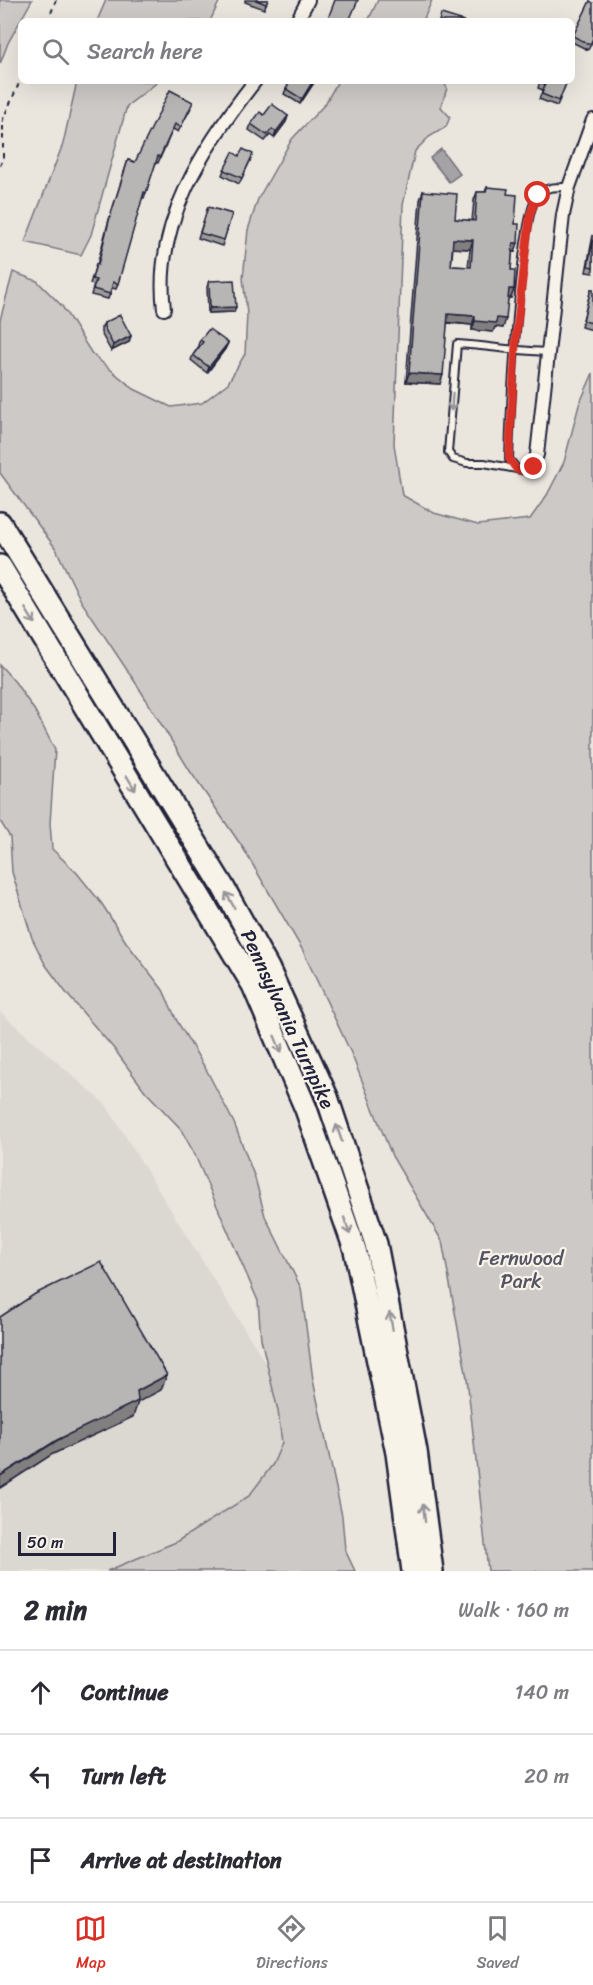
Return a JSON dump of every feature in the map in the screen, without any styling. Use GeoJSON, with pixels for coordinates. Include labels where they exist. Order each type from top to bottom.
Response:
{"type":"FeatureCollection","features":[{"type":"Feature","properties":{"kind":"highway","name":"Pennsylvania Turnpike"},"geometry":{"type":"LineString","coordinates":[[0,523],[222,885],[268,968],[327,1097],[376,1244],[416,1451],[432,1571]]}},
{"type":"Feature","properties":{"kind":"highway","name":"Pennsylvania Turnpike"},"geometry":{"type":"LineString","coordinates":[[0,566],[253,985],[306,1109],[355,1250],[397,1453],[412,1571]]}},
{"type":"Feature","properties":{"kind":"street"},"geometry":{"type":"LineString","coordinates":[[299,18],[308,0]]}},
{"type":"Feature","properties":{"kind":"street"},"geometry":{"type":"LineString","coordinates":[[164,309],[161,286],[162,268],[169,235],[181,201],[201,157],[253,84]]}},
{"type":"Feature","properties":{"kind":"street"},"geometry":{"type":"LineString","coordinates":[[537,455],[563,214],[569,187],[593,120]]}},
{"type":"Feature","properties":{"kind":"lane"},"geometry":{"type":"LineString","coordinates":[[517,470],[509,459],[511,402],[518,308],[530,214],[538,195],[551,187],[569,187]]}},
{"type":"Feature","properties":{"kind":"lane"},"geometry":{"type":"LineString","coordinates":[[537,455],[534,467],[530,471],[453,459],[448,452],[457,344],[499,347],[516,351],[549,352]]}},
{"type":"Feature","properties":{"kind":"path"},"geometry":{"type":"LineString","coordinates":[[49,18],[56,0]]}},
{"type":"Feature","properties":{"kind":"path"},"geometry":{"type":"LineString","coordinates":[[0,166],[3,158],[3,119],[19,84]]}},
{"type":"Feature","properties":{"kind":"shaded area"},"geometry":{"type":"Polygon","coordinates":[[[441,149],[460,174],[449,182],[430,158],[441,149]]]}},
{"type":"Feature","properties":{"kind":"shaded area"},"geometry":{"type":"Polygon","coordinates":[[[0,1012],[106,1105],[331,1469],[140,1571],[0,1571],[0,1012]]]}},
{"type":"Feature","properties":{"kind":"green space"},"geometry":{"type":"Polygon","coordinates":[[[0,0],[32,0],[22,18],[18,18],[18,25],[0,64],[0,0]]]}},
{"type":"Feature","properties":{"kind":"green space"},"geometry":{"type":"Polygon","coordinates":[[[106,0],[220,0],[211,18],[98,18],[106,0]]]}},
{"type":"Feature","properties":{"kind":"green space"},"geometry":{"type":"Polygon","coordinates":[[[378,0],[432,0],[424,18],[369,18],[378,0]]]}},
{"type":"Feature","properties":{"kind":"green space"},"geometry":{"type":"Polygon","coordinates":[[[76,84],[155,84],[127,106],[91,235],[81,255],[25,242],[63,144],[76,84]]]}},
{"type":"Feature","properties":{"kind":"green space","name":"Fernwood Park"},"geometry":{"type":"Polygon","coordinates":[[[336,84],[445,84],[447,88],[441,107],[450,117],[446,127],[429,137],[415,151],[403,205],[394,444],[402,495],[434,513],[478,525],[530,519],[547,495],[564,462],[579,405],[593,373],[593,1571],[488,1571],[467,1378],[442,1241],[392,1156],[351,1053],[302,949],[243,848],[190,771],[139,688],[81,601],[56,549],[0,473],[0,320],[13,272],[37,281],[62,306],[92,354],[134,389],[171,407],[202,403],[228,383],[245,354],[247,314],[243,278],[248,230],[258,199],[292,139],[325,104],[336,84]]]}},
{"type":"Feature","properties":{"kind":"green space"},"geometry":{"type":"Polygon","coordinates":[[[0,665],[35,711],[55,750],[50,823],[52,849],[77,873],[102,904],[126,942],[163,990],[177,1021],[234,1123],[255,1178],[265,1216],[301,1288],[313,1380],[342,1516],[345,1550],[355,1571],[107,1571],[176,1542],[249,1496],[273,1464],[282,1443],[278,1411],[261,1339],[258,1301],[194,1153],[180,1128],[145,1091],[115,1050],[67,994],[45,964],[32,938],[12,872],[10,837],[0,821],[0,665]]]}},
{"type":"Feature","properties":{"kind":"building"},"geometry":{"type":"Polygon","coordinates":[[[256,0],[268,0],[266,4],[256,0]]]}},
{"type":"Feature","properties":{"kind":"building"},"geometry":{"type":"Polygon","coordinates":[[[335,0],[358,0],[350,18],[328,18],[335,0]]]}},
{"type":"Feature","properties":{"kind":"building"},"geometry":{"type":"Polygon","coordinates":[[[590,1],[593,3],[593,38],[590,45],[575,37],[575,32],[590,1]]]}},
{"type":"Feature","properties":{"kind":"building"},"geometry":{"type":"Polygon","coordinates":[[[441,14],[454,18],[440,18],[441,14]]]}},
{"type":"Feature","properties":{"kind":"building"},"geometry":{"type":"Polygon","coordinates":[[[288,84],[311,84],[302,99],[286,89],[288,84]]]}},
{"type":"Feature","properties":{"kind":"building"},"geometry":{"type":"Polygon","coordinates":[[[545,84],[566,84],[559,101],[542,94],[545,84]]]}},
{"type":"Feature","properties":{"kind":"building"},"geometry":{"type":"Polygon","coordinates":[[[170,90],[193,102],[181,127],[175,124],[160,157],[158,156],[146,193],[144,192],[118,284],[113,282],[110,294],[93,289],[96,280],[92,279],[96,264],[98,265],[128,160],[135,162],[170,90]]]}},
{"type":"Feature","properties":{"kind":"building"},"geometry":{"type":"Polygon","coordinates":[[[272,104],[288,116],[276,132],[272,129],[267,135],[251,124],[260,112],[264,115],[272,104]]]}},
{"type":"Feature","properties":{"kind":"building"},"geometry":{"type":"Polygon","coordinates":[[[243,149],[253,154],[242,178],[224,170],[233,152],[239,156],[243,149]]]}},
{"type":"Feature","properties":{"kind":"building"},"geometry":{"type":"Polygon","coordinates":[[[487,187],[508,189],[507,194],[517,195],[515,224],[519,224],[518,243],[513,243],[511,270],[515,270],[514,289],[509,289],[506,319],[497,318],[496,323],[475,321],[475,316],[448,314],[443,375],[409,373],[423,191],[457,194],[455,219],[475,221],[477,192],[486,192],[487,187]],[[453,239],[451,266],[471,267],[473,240],[453,239]]]}},
{"type":"Feature","properties":{"kind":"building"},"geometry":{"type":"Polygon","coordinates":[[[208,207],[232,214],[224,240],[200,233],[208,207]]]}},
{"type":"Feature","properties":{"kind":"building"},"geometry":{"type":"Polygon","coordinates":[[[593,240],[593,267],[588,266],[593,240]]]}},
{"type":"Feature","properties":{"kind":"building"},"geometry":{"type":"Polygon","coordinates":[[[234,280],[236,307],[210,308],[209,281],[234,280]]]}},
{"type":"Feature","properties":{"kind":"building"},"geometry":{"type":"Polygon","coordinates":[[[591,289],[593,289],[593,323],[583,321],[591,289]]]}},
{"type":"Feature","properties":{"kind":"building"},"geometry":{"type":"Polygon","coordinates":[[[120,315],[131,336],[113,345],[104,323],[120,315]]]}},
{"type":"Feature","properties":{"kind":"building"},"geometry":{"type":"Polygon","coordinates":[[[209,329],[228,343],[209,367],[193,355],[203,342],[200,340],[209,329]]]}},
{"type":"Feature","properties":{"kind":"building"},"geometry":{"type":"Polygon","coordinates":[[[101,1262],[167,1375],[137,1391],[138,1401],[57,1440],[0,1476],[0,1317],[35,1294],[101,1262]]]}},
{"type":"Feature","properties":{"kind":"route"},"geometry":{"type":"LineString","coordinates":[[534,467],[530,471],[517,470],[509,459],[518,308],[530,214],[538,195]]}}]}
